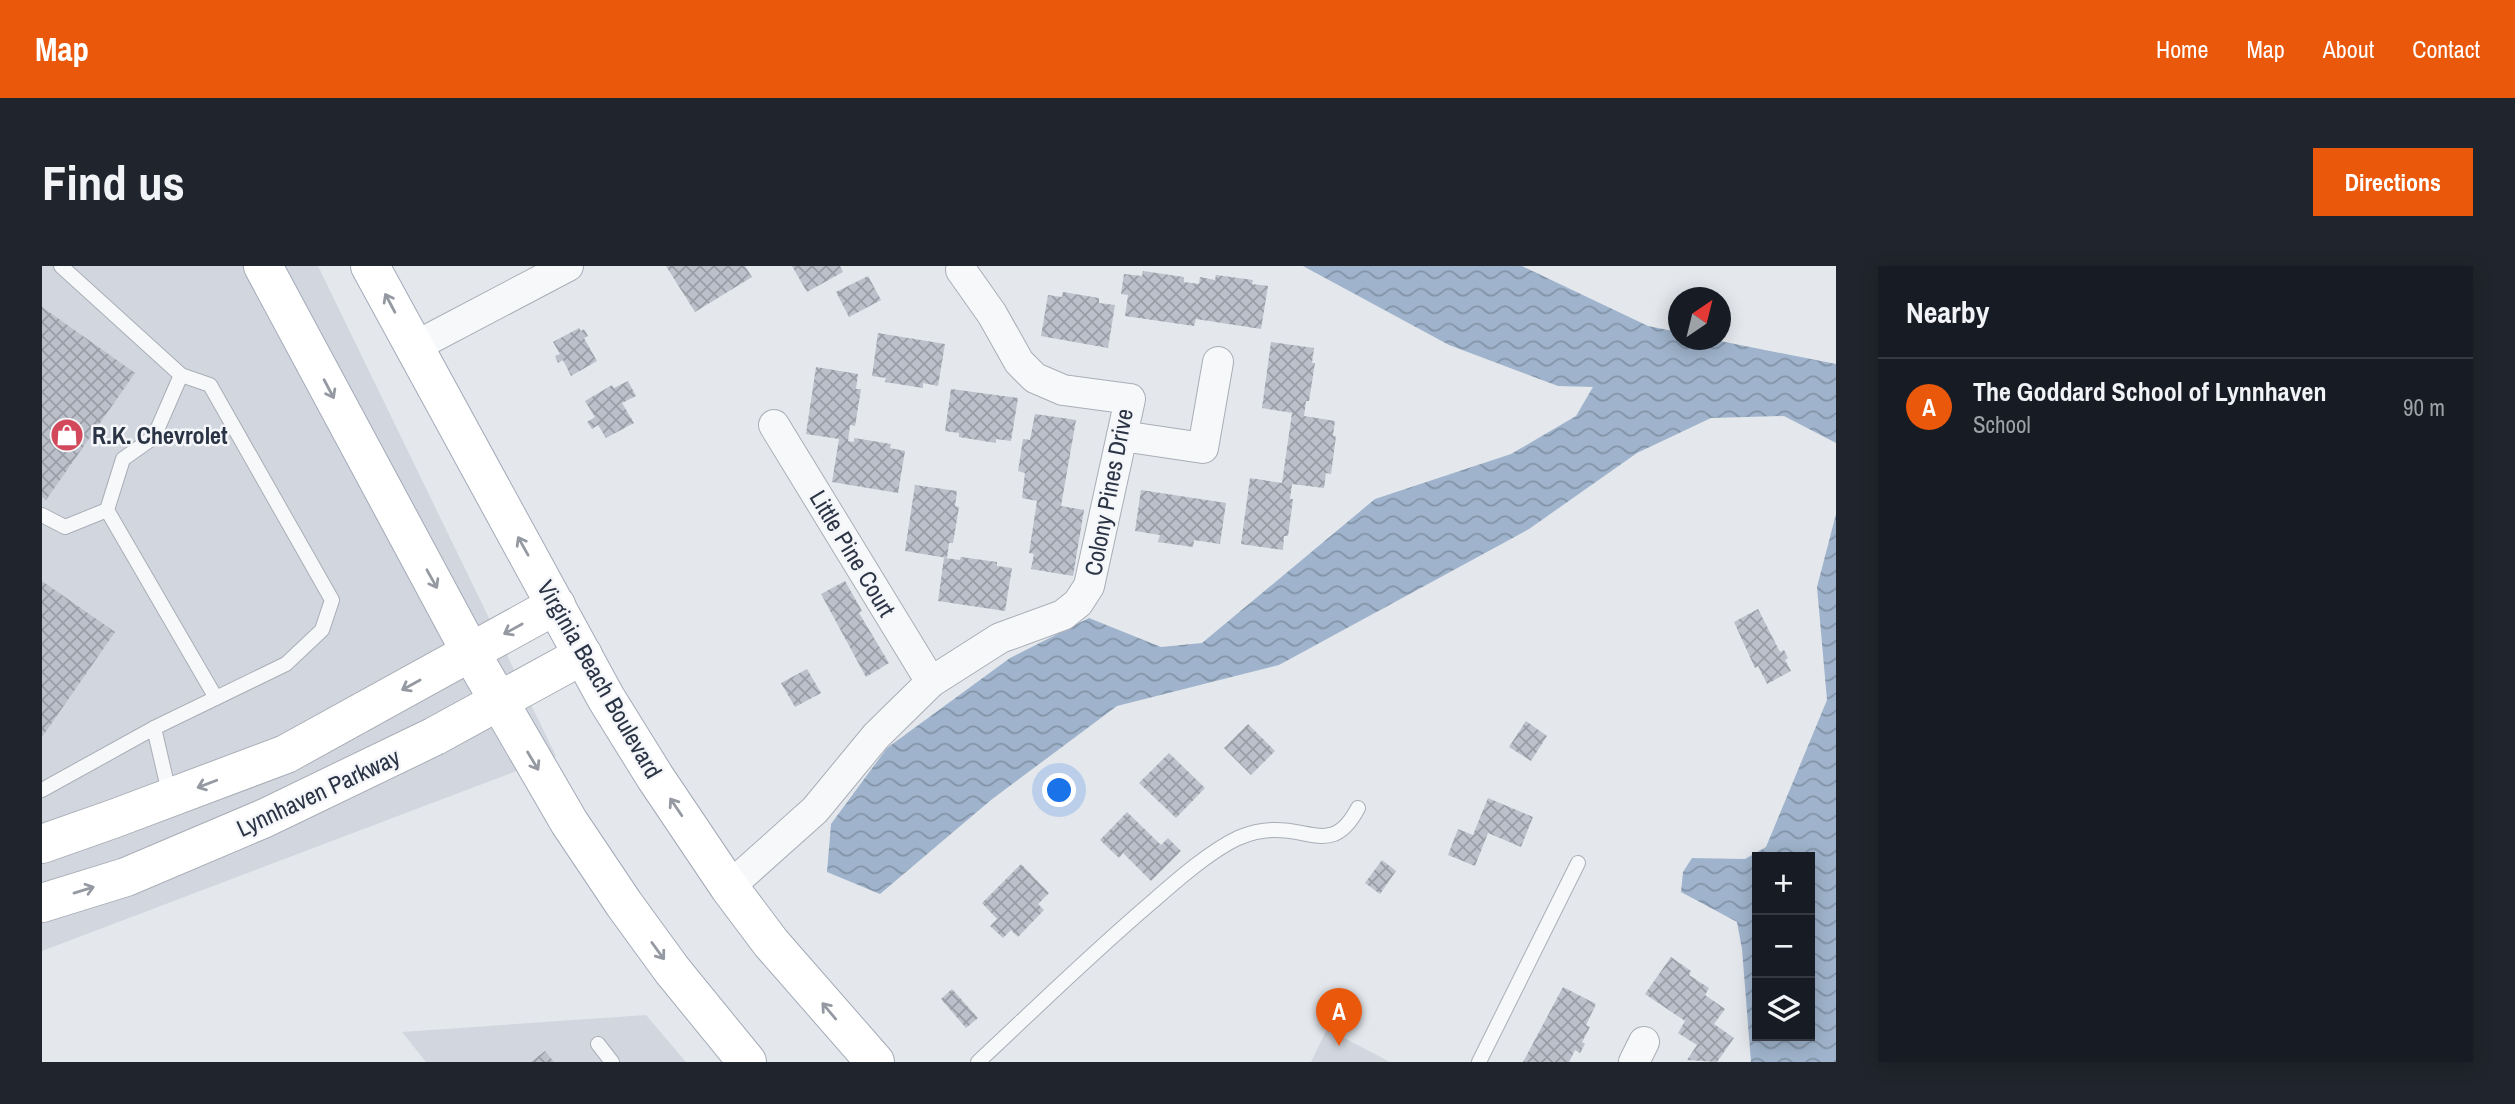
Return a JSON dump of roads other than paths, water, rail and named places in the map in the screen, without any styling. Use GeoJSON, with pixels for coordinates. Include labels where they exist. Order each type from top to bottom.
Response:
{"type":"FeatureCollection","features":[{"type":"Feature","properties":{"kind":"main road"},"geometry":{"type":"LineString","coordinates":[[263,266],[471,653],[569,822],[624,905],[672,970],[747,1062]]}},
{"type":"Feature","properties":{"kind":"main road","name":"Virginia Beach Boulevard"},"geometry":{"type":"LineString","coordinates":[[370,266],[606,698],[648,765],[729,887],[771,943],[875,1062]]}},
{"type":"Feature","properties":{"kind":"main road","name":"Lynnhaven Parkway"},"geometry":{"type":"LineString","coordinates":[[42,844],[286,754],[556,606]]}},
{"type":"Feature","properties":{"kind":"main road","name":"Lynnhaven Parkway"},"geometry":{"type":"LineString","coordinates":[[42,903],[126,877],[265,818],[411,748],[583,656]]}},
{"type":"Feature","properties":{"kind":"street"},"geometry":{"type":"LineString","coordinates":[[414,347],[568,266]]}},
{"type":"Feature","properties":{"kind":"street","name":"Colony Pines Drive"},"geometry":{"type":"LineString","coordinates":[[729,887],[815,810],[876,736],[931,682],[1000,638],[1063,615],[1078,603],[1089,586],[1130,399],[1063,390],[1035,378],[1019,362],[992,314],[961,270]]}},
{"type":"Feature","properties":{"kind":"street"},"geometry":{"type":"LineString","coordinates":[[1122,436],[1203,448],[1219,362]]}},
{"type":"Feature","properties":{"kind":"street","name":"Little Pine Court"},"geometry":{"type":"LineString","coordinates":[[774,425],[931,682]]}},
{"type":"Feature","properties":{"kind":"lane"},"geometry":{"type":"LineString","coordinates":[[42,790],[154,728],[286,664],[322,630],[332,600],[210,385],[181,375],[61,266]]}},
{"type":"Feature","properties":{"kind":"lane"},"geometry":{"type":"LineString","coordinates":[[181,375],[154,438],[123,459],[107,510],[216,698]]}},
{"type":"Feature","properties":{"kind":"lane"},"geometry":{"type":"LineString","coordinates":[[42,515],[65,527],[107,510]]}},
{"type":"Feature","properties":{"kind":"lane"},"geometry":{"type":"LineString","coordinates":[[154,728],[170,798]]}},
{"type":"Feature","properties":{"kind":"lane"},"geometry":{"type":"LineString","coordinates":[[978,1062],[1106,940],[1181,877],[1235,840],[1252,832],[1276,830],[1317,837],[1330,835],[1342,830],[1352,820],[1358,808]]}},
{"type":"Feature","properties":{"kind":"lane"},"geometry":{"type":"LineString","coordinates":[[1479,1062],[1578,863]]}},
{"type":"Feature","properties":{"kind":"lane"},"geometry":{"type":"LineString","coordinates":[[598,1044],[612,1062]]}},
{"type":"Feature","properties":{"kind":"water"},"geometry":{"type":"Polygon","coordinates":[[[1303,266],[1522,266],[1648,326],[1668,330],[1668,350],[1731,350],[1731,343],[1836,364],[1836,443],[1784,416],[1711,418],[1637,453],[1529,529],[1279,665],[1117,706],[991,800],[880,894],[827,872],[831,824],[887,748],[1010,658],[1089,618],[1161,647],[1202,643],[1375,499],[1511,454],[1576,416],[1593,387],[1558,386],[1449,345],[1303,266]]]}},
{"type":"Feature","properties":{"kind":"water"},"geometry":{"type":"Polygon","coordinates":[[[1836,514],[1836,1062],[1751,1062],[1742,949],[1737,922],[1681,892],[1683,872],[1692,858],[1745,859],[1752,855],[1752,1041],[1815,1041],[1815,852],[1757,852],[1766,847],[1827,700],[1817,587],[1836,514]]]}},
{"type":"Feature","properties":{"kind":"place","name":"R.K. Chevrolet"},"geometry":{"type":"Point","coordinates":[67,435]}},
{"type":"Feature","properties":{"kind":"place","name":"The Goddard School of Lynnhaven"},"geometry":{"type":"Point","coordinates":[1339,1046]}}]}
